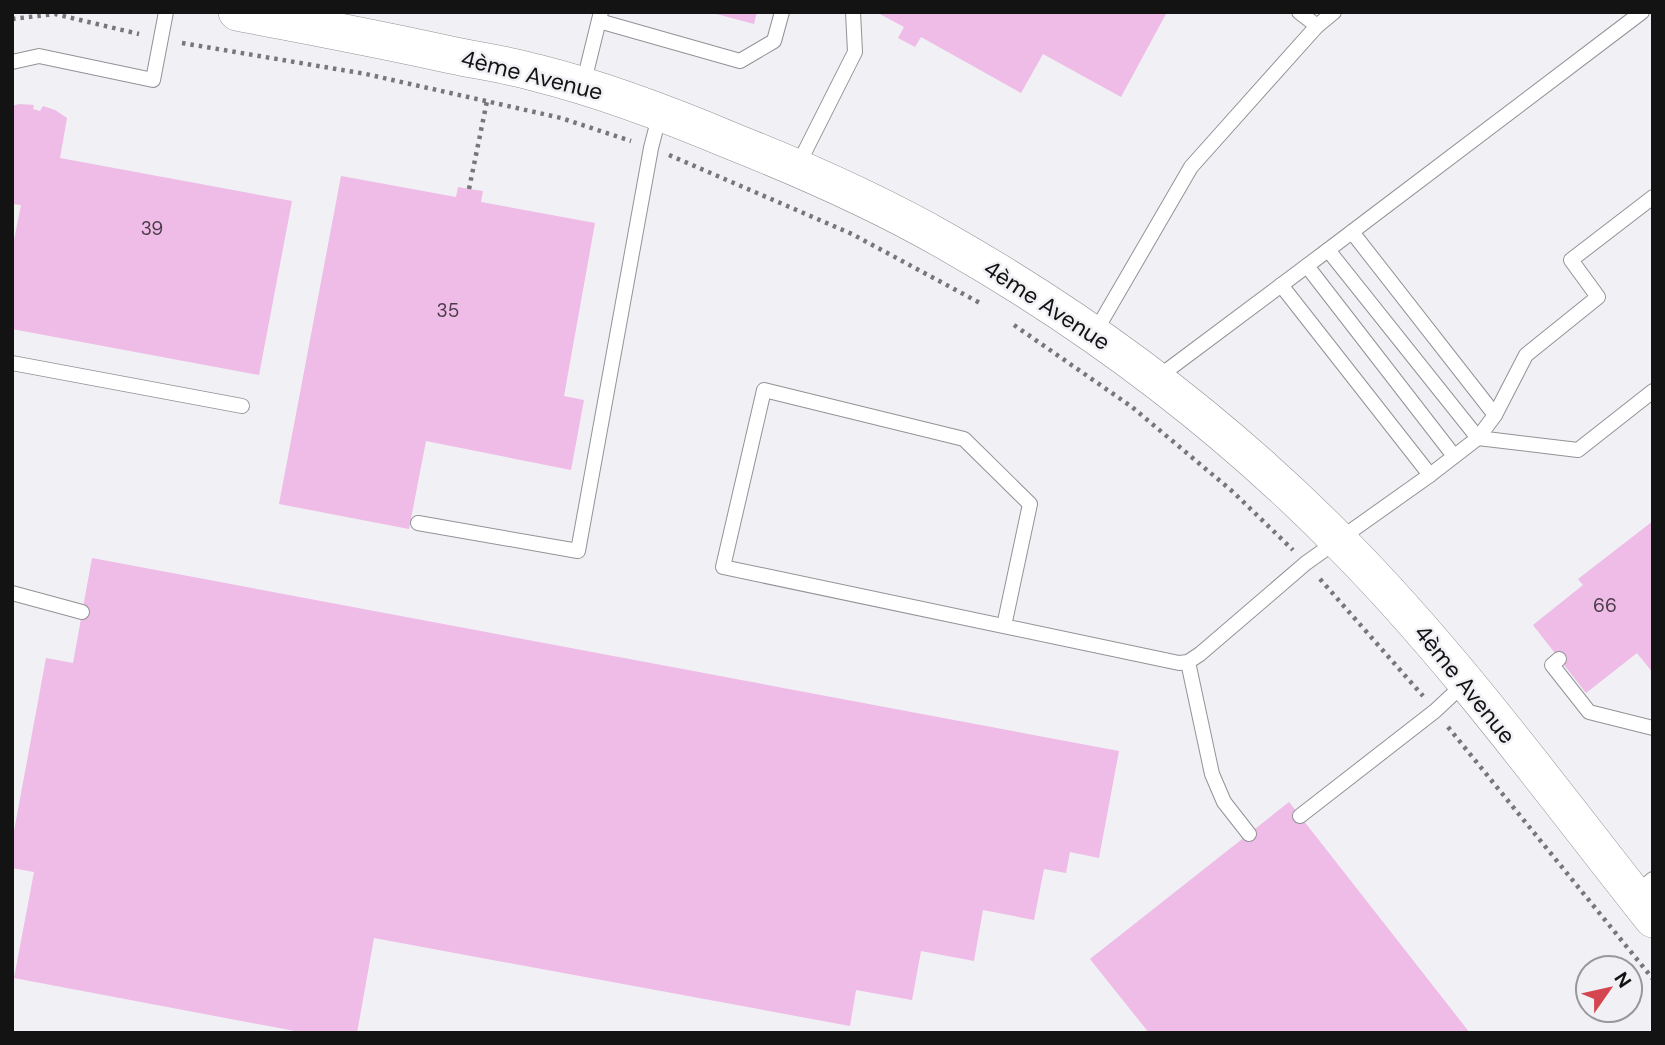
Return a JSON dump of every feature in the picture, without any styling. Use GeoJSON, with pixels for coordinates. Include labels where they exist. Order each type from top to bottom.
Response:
{"type":"FeatureCollection","features":[{"type":"Feature","properties":{"kind":"street","name":"4ème Avenue"},"geometry":{"type":"LineString","coordinates":[[237,12],[536,72],[661,112],[797,167],[867,200],[946,241],[1026,289],[1155,379],[1247,454],[1339,541],[1384,587],[1466,682],[1646,898]]}},
{"type":"Feature","properties":{"kind":"lane"},"geometry":{"type":"LineString","coordinates":[[12,62],[39,56],[153,80],[166,12]]}},
{"type":"Feature","properties":{"kind":"lane"},"geometry":{"type":"LineString","coordinates":[[583,86],[600,16],[740,61],[774,41],[782,12]]}},
{"type":"Feature","properties":{"kind":"lane"},"geometry":{"type":"LineString","coordinates":[[797,167],[855,52],[853,12]]}},
{"type":"Feature","properties":{"kind":"lane"},"geometry":{"type":"LineString","coordinates":[[1299,12],[1317,26]]}},
{"type":"Feature","properties":{"kind":"lane"},"geometry":{"type":"LineString","coordinates":[[1094,334],[1191,167],[1317,26],[1334,12]]}},
{"type":"Feature","properties":{"kind":"lane"},"geometry":{"type":"LineString","coordinates":[[1155,379],[1642,12]]}},
{"type":"Feature","properties":{"kind":"lane"},"geometry":{"type":"LineString","coordinates":[[418,523],[578,551],[651,148],[661,112]]}},
{"type":"Feature","properties":{"kind":"lane"},"geometry":{"type":"LineString","coordinates":[[1004,626],[1030,504],[1020,494],[964,439],[765,390],[723,567],[1179,663],[1188,662],[1306,563],[1478,438],[1495,415],[1527,355],[1598,298],[1571,260],[1653,197]]}},
{"type":"Feature","properties":{"kind":"lane"},"geometry":{"type":"LineString","coordinates":[[1352,233],[1495,415]]}},
{"type":"Feature","properties":{"kind":"lane"},"geometry":{"type":"LineString","coordinates":[[1328,250],[1478,438],[1578,450],[1653,391]]}},
{"type":"Feature","properties":{"kind":"lane"},"geometry":{"type":"LineString","coordinates":[[1307,266],[1454,456]]}},
{"type":"Feature","properties":{"kind":"lane"},"geometry":{"type":"LineString","coordinates":[[1280,285],[1430,475]]}},
{"type":"Feature","properties":{"kind":"lane"},"geometry":{"type":"LineString","coordinates":[[12,363],[242,406]]}},
{"type":"Feature","properties":{"kind":"lane"},"geometry":{"type":"LineString","coordinates":[[12,593],[82,612]]}},
{"type":"Feature","properties":{"kind":"lane"},"geometry":{"type":"LineString","coordinates":[[1559,659],[1552,665],[1589,712],[1653,728]]}},
{"type":"Feature","properties":{"kind":"lane"},"geometry":{"type":"LineString","coordinates":[[1188,662],[1212,774],[1224,802],[1249,834]]}},
{"type":"Feature","properties":{"kind":"lane"},"geometry":{"type":"LineString","coordinates":[[1300,816],[1435,711],[1466,682]]}},
{"type":"Feature","properties":{"kind":"path"},"geometry":{"type":"LineString","coordinates":[[12,19],[55,14],[162,39],[366,74],[561,118],[651,148],[852,233],[983,305]]}},
{"type":"Feature","properties":{"kind":"path"},"geometry":{"type":"LineString","coordinates":[[469,188],[487,101]]}},
{"type":"Feature","properties":{"kind":"path"},"geometry":{"type":"LineString","coordinates":[[1007,320],[1132,407],[1232,492],[1306,563],[1435,711],[1653,979]]}},
{"type":"Feature","properties":{"kind":"building"},"geometry":{"type":"Polygon","coordinates":[[[709,12],[757,12],[754,24],[709,12]]]}},
{"type":"Feature","properties":{"kind":"building"},"geometry":{"type":"Polygon","coordinates":[[[876,12],[1167,12],[1121,97],[1043,54],[1021,93],[921,37],[915,47],[898,38],[904,27],[876,12]]]}},
{"type":"Feature","properties":{"kind":"building"},"geometry":{"type":"Polygon","coordinates":[[[34,105],[33,109],[40,111],[43,106],[67,118],[60,158],[292,201],[259,375],[12,329],[12,250],[21,205],[12,204],[12,106],[34,105]]]}},
{"type":"Feature","properties":{"kind":"building"},"geometry":{"type":"Polygon","coordinates":[[[341,176],[456,197],[458,187],[483,191],[481,202],[595,223],[564,396],[584,400],[571,470],[426,441],[409,529],[279,504],[341,176]]]}},
{"type":"Feature","properties":{"kind":"building"},"geometry":{"type":"Polygon","coordinates":[[[1653,521],[1653,673],[1637,653],[1586,693],[1533,625],[1583,585],[1578,579],[1653,521]]]}},
{"type":"Feature","properties":{"kind":"building"},"geometry":{"type":"Polygon","coordinates":[[[92,558],[1119,751],[1099,858],[1070,852],[1066,873],[1044,869],[1034,920],[983,910],[974,961],[921,951],[912,1000],[856,990],[850,1026],[374,938],[357,1033],[305,1033],[14,978],[34,872],[12,868],[12,842],[46,658],[73,663],[92,558]]]}},
{"type":"Feature","properties":{"kind":"building"},"geometry":{"type":"Polygon","coordinates":[[[1289,802],[1470,1033],[1149,1033],[1090,959],[1289,802]]]}}]}
